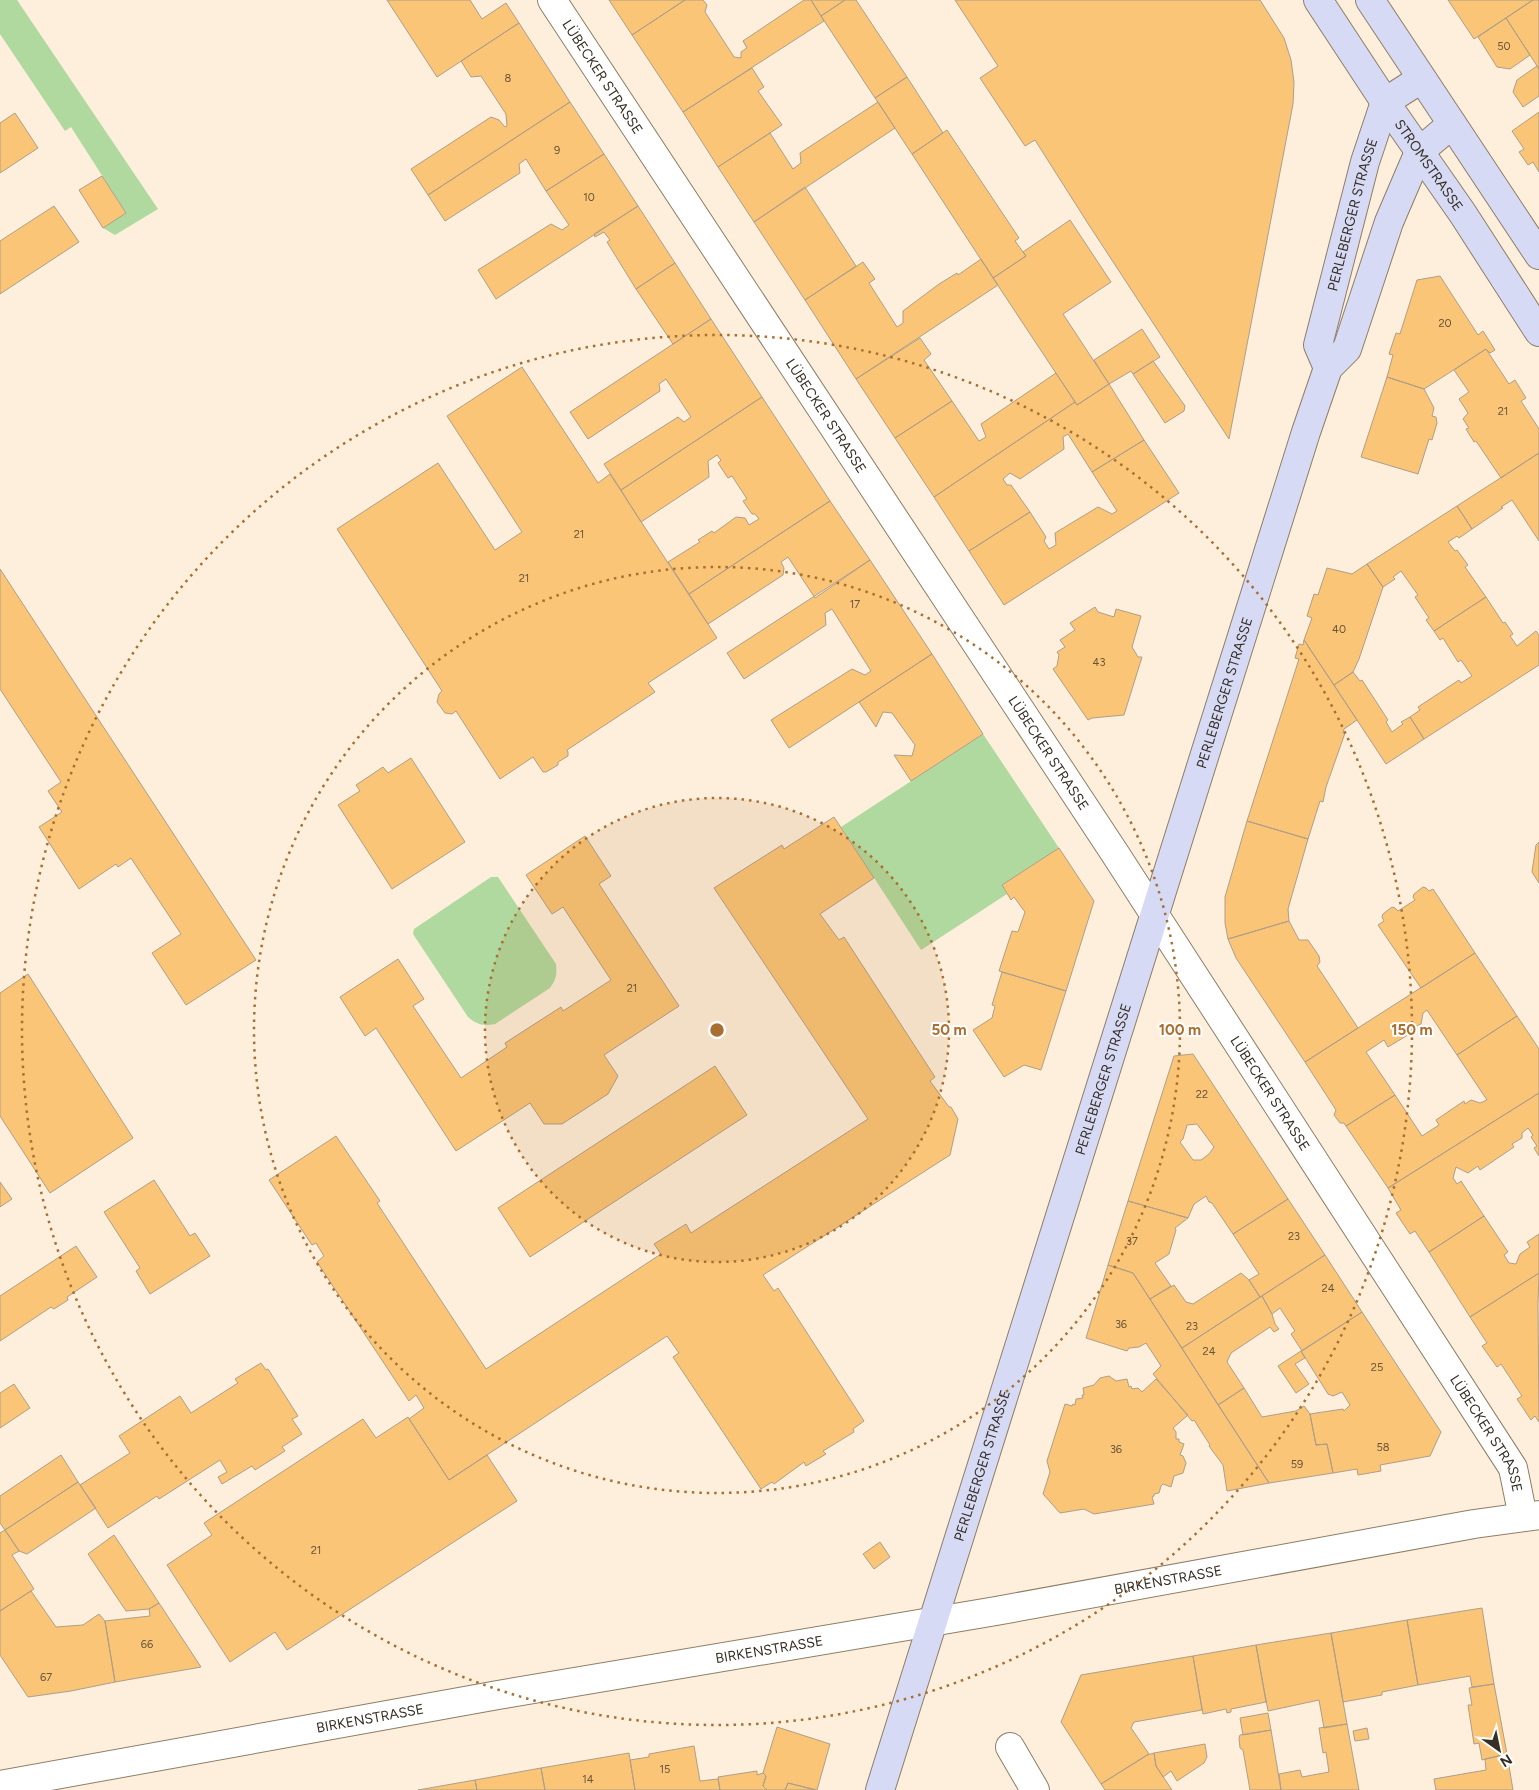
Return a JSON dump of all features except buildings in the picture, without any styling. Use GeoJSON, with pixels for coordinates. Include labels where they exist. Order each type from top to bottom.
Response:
{"type":"FeatureCollection","features":[{"type":"Feature","properties":{"kind":"main road","name":"STROMSTRASSE"},"geometry":{"type":"LineString","coordinates":[[1318,0],[1385,102],[1463,214],[1539,332]]}},
{"type":"Feature","properties":{"kind":"main road"},"geometry":{"type":"LineString","coordinates":[[1370,0],[1539,255]]}},
{"type":"Feature","properties":{"kind":"main road"},"geometry":{"type":"LineString","coordinates":[[1385,102],[1421,78]]}},
{"type":"Feature","properties":{"kind":"main road","name":"PERLEBERGER STRASSE"},"geometry":{"type":"LineString","coordinates":[[1328,368],[1318,345],[1365,162],[1385,102]]}},
{"type":"Feature","properties":{"kind":"main road","name":"PERLEBERGER STRASSE"},"geometry":{"type":"LineString","coordinates":[[880,1790],[1286,493],[1328,368],[1347,349],[1389,222],[1419,152],[1452,124]]}},
{"type":"Feature","properties":{"kind":"street","name":"LÜBECKER STRASSE"},"geometry":{"type":"LineString","coordinates":[[552,0],[1155,915],[1513,1468],[1531,1516]]}},
{"type":"Feature","properties":{"kind":"street","name":"BIRKENSTRASSE"},"geometry":{"type":"LineString","coordinates":[[1,1781],[933,1620],[996,1611],[1474,1524],[1531,1516]]}},
{"type":"Feature","properties":{"kind":"street"},"geometry":{"type":"LineString","coordinates":[[1010,1747],[1035,1790]]}},
{"type":"Feature","properties":{"kind":"green space"},"geometry":{"type":"Polygon","coordinates":[[[0,0],[17,0],[158,209],[115,235],[103,228],[126,213],[71,127],[65,131],[0,34],[0,0]]]}},
{"type":"Feature","properties":{"kind":"green space"},"geometry":{"type":"Polygon","coordinates":[[[983,734],[1059,848],[1002,885],[1007,894],[921,950],[841,827],[983,734]]]}},
{"type":"Feature","properties":{"kind":"green space"},"geometry":{"type":"Polygon","coordinates":[[[491,877],[498,877],[556,964],[556,971],[555,980],[550,988],[495,1024],[484,1025],[474,1022],[468,1017],[413,934],[414,929],[491,877]]]}}]}
